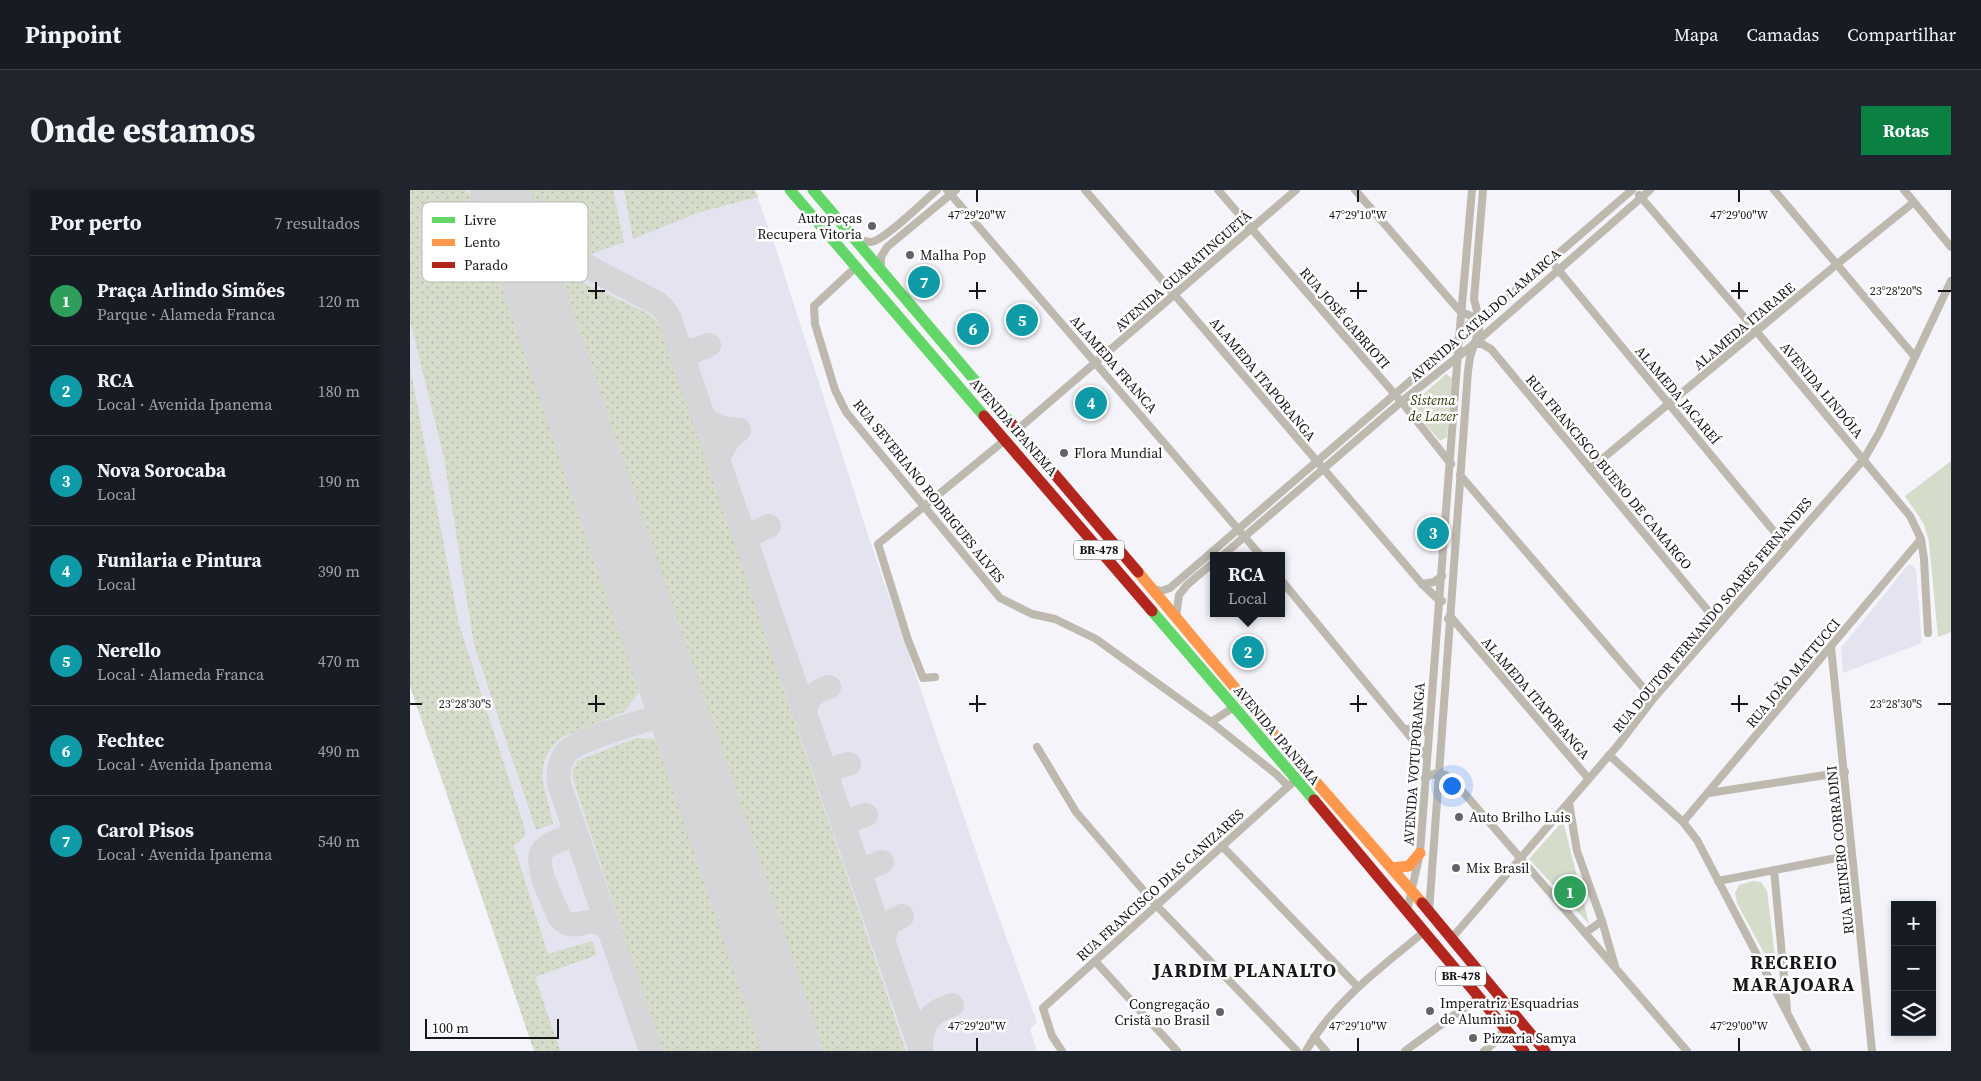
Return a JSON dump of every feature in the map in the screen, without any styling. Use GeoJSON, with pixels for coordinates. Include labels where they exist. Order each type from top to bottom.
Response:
{"type":"FeatureCollection","features":[{"type":"Feature","properties":{"kind":"main road","name":"AVENIDA IPANEMA"},"geometry":{"type":"LineString","coordinates":[[790,190],[1234,707],[1292,784],[1425,931],[1524,1051]]}},
{"type":"Feature","properties":{"kind":"main road","name":"AVENIDA IPANEMA"},"geometry":{"type":"LineString","coordinates":[[813,190],[1152,588],[1266,726],[1412,891],[1545,1051]]}},
{"type":"Feature","properties":{"kind":"main road"},"geometry":{"type":"LineString","coordinates":[[1392,868],[1404,868],[1413,863],[1420,853]]}},
{"type":"Feature","properties":{"kind":"street"},"geometry":{"type":"LineString","coordinates":[[851,236],[862,241],[872,242],[883,237],[937,190]]}},
{"type":"Feature","properties":{"kind":"street","name":"ALAMEDA ITAPORANGA"},"geometry":{"type":"LineString","coordinates":[[1085,190],[1422,584],[1439,609]]}},
{"type":"Feature","properties":{"kind":"street","name":"RUA JOSÉ GABRIOTI"},"geometry":{"type":"LineString","coordinates":[[1218,190],[1401,402],[1451,464]]}},
{"type":"Feature","properties":{"kind":"street","name":"AVENIDA GUARATINGUETÁ"},"geometry":{"type":"LineString","coordinates":[[1017,430],[1296,190]]}},
{"type":"Feature","properties":{"kind":"street"},"geometry":{"type":"LineString","coordinates":[[1355,190],[1461,312],[1479,319]]}},
{"type":"Feature","properties":{"kind":"street","name":"AVENIDA VOTUPORANGA"},"geometry":{"type":"LineString","coordinates":[[1407,911],[1420,853],[1451,464],[1458,343],[1472,190]]}},
{"type":"Feature","properties":{"kind":"street","name":"AVENIDA VOTUPORANGA"},"geometry":{"type":"LineString","coordinates":[[1429,912],[1469,361],[1479,330],[1479,319],[1475,304],[1483,190]]}},
{"type":"Feature","properties":{"kind":"street","name":"AVENIDA CATALDO LAMARCA"},"geometry":{"type":"LineString","coordinates":[[1211,552],[1458,343],[1467,324],[1494,309],[1634,190]]}},
{"type":"Feature","properties":{"kind":"street","name":"AVENIDA LINDÓIA"},"geometry":{"type":"LineString","coordinates":[[1634,190],[1757,332],[1910,516],[1921,539],[1924,559],[1928,633]]}},
{"type":"Feature","properties":{"kind":"street","name":"AVENIDA CATALDO LAMARCA"},"geometry":{"type":"LineString","coordinates":[[1227,552],[1401,402],[1467,350],[1650,190]]}},
{"type":"Feature","properties":{"kind":"street"},"geometry":{"type":"LineString","coordinates":[[1774,190],[1915,357]]}},
{"type":"Feature","properties":{"kind":"street"},"geometry":{"type":"LineString","coordinates":[[1904,190],[1951,247]]}},
{"type":"Feature","properties":{"kind":"street"},"geometry":{"type":"LineString","coordinates":[[881,271],[881,257],[887,247],[951,192]]}},
{"type":"Feature","properties":{"kind":"street","name":"ALAMEDA FRANCA"},"geometry":{"type":"LineString","coordinates":[[951,192],[1258,552]]}},
{"type":"Feature","properties":{"kind":"street","name":"ALAMEDA ITARARE"},"geometry":{"type":"LineString","coordinates":[[1590,469],[1914,202]]}},
{"type":"Feature","properties":{"kind":"street","name":"ALAMEDA JACAREÍ"},"geometry":{"type":"LineString","coordinates":[[1550,260],[1786,546]]}},
{"type":"Feature","properties":{"kind":"street","name":"RUA SEVERIANO RODRIGUES ALVES"},"geometry":{"type":"LineString","coordinates":[[856,267],[814,306],[815,324],[835,390],[846,412],[923,507],[1000,598],[1032,614],[1056,619],[1096,639],[1211,722],[1276,774],[1292,784]]}},
{"type":"Feature","properties":{"kind":"street","name":"RUA DOUTOR FERNANDO SOARES FERNANDES"},"geometry":{"type":"LineString","coordinates":[[1451,938],[1569,803],[1588,778],[1786,546],[1864,459],[1880,433],[1951,281]]}},
{"type":"Feature","properties":{"kind":"street"},"geometry":{"type":"LineString","coordinates":[[1447,296],[1457,295],[1464,287]]}},
{"type":"Feature","properties":{"kind":"street","name":"AVENIDA CATALDO LAMARCA"},"geometry":{"type":"LineString","coordinates":[[1475,304],[1481,310],[1494,309]]}},
{"type":"Feature","properties":{"kind":"street"},"geometry":{"type":"LineString","coordinates":[[1458,343],[1462,350],[1467,350]]}},
{"type":"Feature","properties":{"kind":"street"},"geometry":{"type":"LineString","coordinates":[[1474,344],[1486,346],[1493,351]]}},
{"type":"Feature","properties":{"kind":"street"},"geometry":{"type":"LineString","coordinates":[[1469,361],[1474,354],[1481,350],[1493,351]]}},
{"type":"Feature","properties":{"kind":"street","name":"RUA FRANCISCO BUENO DE CAMARGO"},"geometry":{"type":"LineString","coordinates":[[1493,351],[1719,624]]}},
{"type":"Feature","properties":{"kind":"street"},"geometry":{"type":"LineString","coordinates":[[1442,370],[1450,368],[1454,370],[1456,376]]}},
{"type":"Feature","properties":{"kind":"street"},"geometry":{"type":"LineString","coordinates":[[936,677],[923,678],[908,640],[878,544],[1005,440]]}},
{"type":"Feature","properties":{"kind":"street"},"geometry":{"type":"LineString","coordinates":[[1460,475],[1654,700]]}},
{"type":"Feature","properties":{"kind":"street"},"geometry":{"type":"LineString","coordinates":[[1458,499],[1464,492],[1472,492],[1477,495]]}},
{"type":"Feature","properties":{"kind":"street","name":"RUA JOÃO MATTUCCI"},"geometry":{"type":"LineString","coordinates":[[1682,822],[1709,793],[1921,539]]}},
{"type":"Feature","properties":{"kind":"street","name":"AVENIDA CATALDO LAMARCA"},"geometry":{"type":"LineString","coordinates":[[1152,588],[1161,591],[1170,588],[1210,553]]}},
{"type":"Feature","properties":{"kind":"street"},"geometry":{"type":"LineString","coordinates":[[1176,617],[1180,595],[1187,585],[1210,565]]}},
{"type":"Feature","properties":{"kind":"street"},"geometry":{"type":"LineString","coordinates":[[1422,584],[1434,582],[1442,576]]}},
{"type":"Feature","properties":{"kind":"street"},"geometry":{"type":"LineString","coordinates":[[1285,585],[1427,757]]}},
{"type":"Feature","properties":{"kind":"street"},"geometry":{"type":"LineString","coordinates":[[1450,606],[1445,602],[1439,609],[1442,621],[1448,620],[1450,616]]}},
{"type":"Feature","properties":{"kind":"street","name":"ALAMEDA ITAPORANGA"},"geometry":{"type":"LineString","coordinates":[[1450,616],[1588,778]]}},
{"type":"Feature","properties":{"kind":"street","name":"ALAMEDA ITAPORANGA"},"geometry":{"type":"LineString","coordinates":[[1448,639],[1454,634],[1465,635]]}},
{"type":"Feature","properties":{"kind":"street","name":"RUA REINERO CORRADINI"},"geometry":{"type":"LineString","coordinates":[[1831,647],[1872,1051]]}},
{"type":"Feature","properties":{"kind":"street"},"geometry":{"type":"LineString","coordinates":[[1211,722],[1234,707]]}},
{"type":"Feature","properties":{"kind":"street"},"geometry":{"type":"LineString","coordinates":[[1405,728],[1417,733],[1422,732],[1429,726]]}},
{"type":"Feature","properties":{"kind":"street"},"geometry":{"type":"LineString","coordinates":[[1037,747],[1076,812],[1156,905],[1297,1051]]}},
{"type":"Feature","properties":{"kind":"street"},"geometry":{"type":"LineString","coordinates":[[1609,755],[1682,822],[1696,840],[1807,1051]]}},
{"type":"Feature","properties":{"kind":"street"},"geometry":{"type":"LineString","coordinates":[[1709,793],[1844,772]]}},
{"type":"Feature","properties":{"kind":"street"},"geometry":{"type":"LineString","coordinates":[[1425,778],[1438,773],[1452,778],[1687,1051]]}},
{"type":"Feature","properties":{"kind":"street","name":"RUA FRANCISCO DIAS CANIZARES"},"geometry":{"type":"LineString","coordinates":[[1062,1051],[1052,1036],[1043,1008],[1292,784]]}},
{"type":"Feature","properties":{"kind":"street"},"geometry":{"type":"LineString","coordinates":[[1569,803],[1578,851],[1616,969]]}},
{"type":"Feature","properties":{"kind":"street"},"geometry":{"type":"LineString","coordinates":[[1222,846],[1358,987]]}},
{"type":"Feature","properties":{"kind":"street"},"geometry":{"type":"LineString","coordinates":[[1718,881],[1852,855]]}},
{"type":"Feature","properties":{"kind":"street"},"geometry":{"type":"LineString","coordinates":[[1774,870],[1787,1013]]}},
{"type":"Feature","properties":{"kind":"street"},"geometry":{"type":"LineString","coordinates":[[1585,933],[1602,921]]}},
{"type":"Feature","properties":{"kind":"street"},"geometry":{"type":"LineString","coordinates":[[1306,1051],[1327,1019],[1358,987],[1425,931]]}},
{"type":"Feature","properties":{"kind":"street"},"geometry":{"type":"LineString","coordinates":[[1095,960],[1178,1051]]}},
{"type":"Feature","properties":{"kind":"street"},"geometry":{"type":"LineString","coordinates":[[1405,1051],[1479,997]]}},
{"type":"Feature","properties":{"kind":"street"},"geometry":{"type":"LineString","coordinates":[[1484,1051],[1499,1039],[1511,1010]]}},
{"type":"Feature","properties":{"kind":"street"},"geometry":{"type":"LineString","coordinates":[[1314,1037],[1326,1051]]}},
{"type":"Feature","properties":{"kind":"shaded area"},"geometry":{"type":"Polygon","coordinates":[[[410,190],[755,190],[778,255],[868,535],[988,887],[1037,1022],[1030,1029],[1037,1051],[534,1051],[410,686],[410,190]]]}},
{"type":"Feature","properties":{"kind":"shaded area"},"geometry":{"type":"Polygon","coordinates":[[[1908,565],[1913,565],[1916,570],[1922,643],[1843,673],[1841,648],[1908,565]]]}},
{"type":"Feature","properties":{"kind":"green space"},"geometry":{"type":"Polygon","coordinates":[[[410,190],[465,190],[480,202],[422,202],[422,282],[507,282],[643,687],[624,712],[563,737],[551,748],[544,761],[542,778],[553,824],[536,830],[474,645],[444,458],[410,320],[410,190]]]}},
{"type":"Feature","properties":{"kind":"green space"},"geometry":{"type":"Polygon","coordinates":[[[516,190],[613,190],[624,242],[588,255],[588,202],[521,202],[516,190]]]}},
{"type":"Feature","properties":{"kind":"green space"},"geometry":{"type":"Polygon","coordinates":[[[624,190],[755,190],[758,197],[697,213],[633,239],[624,190]]]}},
{"type":"Feature","properties":{"kind":"green space"},"geometry":{"type":"Polygon","coordinates":[[[581,282],[648,313],[661,325],[906,1051],[810,1051],[552,293],[552,283],[581,282]]]}},
{"type":"Feature","properties":{"kind":"green space"},"geometry":{"type":"Polygon","coordinates":[[[410,367],[459,624],[525,829],[525,836],[514,846],[548,954],[592,941],[597,955],[535,977],[560,1051],[534,1051],[410,686],[410,367]]]}},
{"type":"Feature","properties":{"kind":"green space","name":"Sistema de Lazer"},"geometry":{"type":"Polygon","coordinates":[[[1446,374],[1452,378],[1447,437],[1440,441],[1415,412],[1415,402],[1446,374]]]}},
{"type":"Feature","properties":{"kind":"green space"},"geometry":{"type":"Polygon","coordinates":[[[1951,461],[1951,632],[1938,637],[1929,542],[1924,524],[1905,496],[1951,461]]]}},
{"type":"Feature","properties":{"kind":"green space"},"geometry":{"type":"Polygon","coordinates":[[[636,738],[654,739],[663,745],[769,1051],[661,1051],[573,779],[573,770],[577,761],[636,738]]]}},
{"type":"Feature","properties":{"kind":"green space"},"geometry":{"type":"Polygon","coordinates":[[[1563,821],[1589,924],[1529,859],[1563,821]]]}},
{"type":"Feature","properties":{"kind":"green space"},"geometry":{"type":"Polygon","coordinates":[[[1753,881],[1761,882],[1767,891],[1776,965],[1774,967],[1771,966],[1737,903],[1735,893],[1739,885],[1753,881]]]}},
{"type":"Feature","properties":{"kind":"taxiway"},"geometry":{"type":"LineString","coordinates":[[494,190],[503,202]]}},
{"type":"Feature","properties":{"kind":"taxiway"},"geometry":{"type":"LineString","coordinates":[[588,267],[657,303],[669,317],[921,1051]]}},
{"type":"Feature","properties":{"kind":"taxiway"},"geometry":{"type":"LineString","coordinates":[[534,290],[536,282]]}},
{"type":"Feature","properties":{"kind":"taxiway"},"geometry":{"type":"LineString","coordinates":[[680,347],[694,351],[709,345]]}},
{"type":"Feature","properties":{"kind":"taxiway"},"geometry":{"type":"LineString","coordinates":[[705,420],[722,428],[739,430],[726,444],[718,461]]}},
{"type":"Feature","properties":{"kind":"taxiway"},"geometry":{"type":"LineString","coordinates":[[746,542],[755,532],[769,526]]}},
{"type":"Feature","properties":{"kind":"taxiway"},"geometry":{"type":"LineString","coordinates":[[805,714],[809,699],[819,691],[829,687]]}},
{"type":"Feature","properties":{"kind":"taxiway"},"geometry":{"type":"LineString","coordinates":[[651,1051],[559,784],[559,772],[563,757],[571,748],[594,737],[659,716],[668,705],[671,692]]}},
{"type":"Feature","properties":{"kind":"taxiway"},"geometry":{"type":"LineString","coordinates":[[659,716],[670,717],[683,727]]}},
{"type":"Feature","properties":{"kind":"taxiway"},"geometry":{"type":"LineString","coordinates":[[828,780],[836,768],[849,764]]}},
{"type":"Feature","properties":{"kind":"taxiway"},"geometry":{"type":"LineString","coordinates":[[845,830],[851,820],[866,815]]}},
{"type":"Feature","properties":{"kind":"taxiway"},"geometry":{"type":"LineString","coordinates":[[574,830],[545,848],[541,854],[540,862],[545,882],[560,918],[566,923],[593,922],[608,927]]}},
{"type":"Feature","properties":{"kind":"taxiway"},"geometry":{"type":"LineString","coordinates":[[862,880],[866,870],[882,862]]}},
{"type":"Feature","properties":{"kind":"taxiway"},"geometry":{"type":"LineString","coordinates":[[883,941],[888,923],[902,916]]}},
{"type":"Feature","properties":{"kind":"taxiway"},"geometry":{"type":"LineString","coordinates":[[921,1051],[922,1034],[931,1016],[943,1008],[952,1005]]}},
{"type":"Feature","properties":{"kind":"runway"},"geometry":{"type":"LineString","coordinates":[[500,190],[504,202]]}},
{"type":"Feature","properties":{"kind":"runway"},"geometry":{"type":"LineString","coordinates":[[531,282],[793,1051]]}},
{"type":"Feature","properties":{"kind":"traffic: fast"},"geometry":{"type":"LineString","coordinates":[[790,190],[984,416]]}},
{"type":"Feature","properties":{"kind":"traffic: fast"},"geometry":{"type":"LineString","coordinates":[[813,190],[1011,423]]}},
{"type":"Feature","properties":{"kind":"traffic: fast"},"geometry":{"type":"LineString","coordinates":[[1152,611],[1314,800]]}},
{"type":"Feature","properties":{"kind":"traffic: slow"},"geometry":{"type":"LineString","coordinates":[[1138,572],[1266,725],[1422,903]]}},
{"type":"Feature","properties":{"kind":"traffic: slow"},"geometry":{"type":"LineString","coordinates":[[1392,868],[1409,866],[1420,853]]}},
{"type":"Feature","properties":{"kind":"traffic: jam"},"geometry":{"type":"LineString","coordinates":[[984,416],[1152,611]]}},
{"type":"Feature","properties":{"kind":"traffic: jam"},"geometry":{"type":"LineString","coordinates":[[1011,423],[1138,572]]}},
{"type":"Feature","properties":{"kind":"traffic: jam"},"geometry":{"type":"LineString","coordinates":[[1314,800],[1524,1051]]}},
{"type":"Feature","properties":{"kind":"traffic: jam"},"geometry":{"type":"LineString","coordinates":[[1422,903],[1545,1051]]}},
{"type":"Feature","properties":{"kind":"place","name":"Autopeças Recupera Vitoria"},"geometry":{"type":"Point","coordinates":[872,226]}},
{"type":"Feature","properties":{"kind":"place","name":"Malha Pop"},"geometry":{"type":"Point","coordinates":[910,255]}},
{"type":"Feature","properties":{"kind":"place","name":"Carol Pisos"},"geometry":{"type":"Point","coordinates":[924,282]}},
{"type":"Feature","properties":{"kind":"place","name":"Nerello"},"geometry":{"type":"Point","coordinates":[1022,320]}},
{"type":"Feature","properties":{"kind":"place","name":"Fechtec"},"geometry":{"type":"Point","coordinates":[973,329]}},
{"type":"Feature","properties":{"kind":"place","name":"Funilaria e Pintura"},"geometry":{"type":"Point","coordinates":[1091,403]}},
{"type":"Feature","properties":{"kind":"place","name":"Flora Mundial"},"geometry":{"type":"Point","coordinates":[1064,453]}},
{"type":"Feature","properties":{"kind":"place","name":"Nova Sorocaba"},"geometry":{"type":"Point","coordinates":[1433,533]}},
{"type":"Feature","properties":{"kind":"place","name":"RCA"},"geometry":{"type":"Point","coordinates":[1248,652]}},
{"type":"Feature","properties":{"kind":"place","name":"Auto Brilho Luis"},"geometry":{"type":"Point","coordinates":[1459,817]}},
{"type":"Feature","properties":{"kind":"place","name":"Mix Brasil"},"geometry":{"type":"Point","coordinates":[1456,868]}},
{"type":"Feature","properties":{"kind":"place","name":"Praça Arlindo Simões"},"geometry":{"type":"Point","coordinates":[1570,892]}},
{"type":"Feature","properties":{"kind":"place","name":"Imperatriz Esquadrias de Aluminio"},"geometry":{"type":"Point","coordinates":[1430,1011]}},
{"type":"Feature","properties":{"kind":"place","name":"Congregação Cristã no Brasil"},"geometry":{"type":"Point","coordinates":[1220,1012]}},
{"type":"Feature","properties":{"kind":"place","name":"Pizzaria Samya"},"geometry":{"type":"Point","coordinates":[1473,1038]}},
{"type":"Feature","properties":{"kind":"district","name":"JARDIM PLANALTO"},"geometry":{"type":"Point","coordinates":[1245,970]}},
{"type":"Feature","properties":{"kind":"district","name":"RECREIO MARAJOARA"},"geometry":{"type":"Point","coordinates":[1794,973]}}]}
